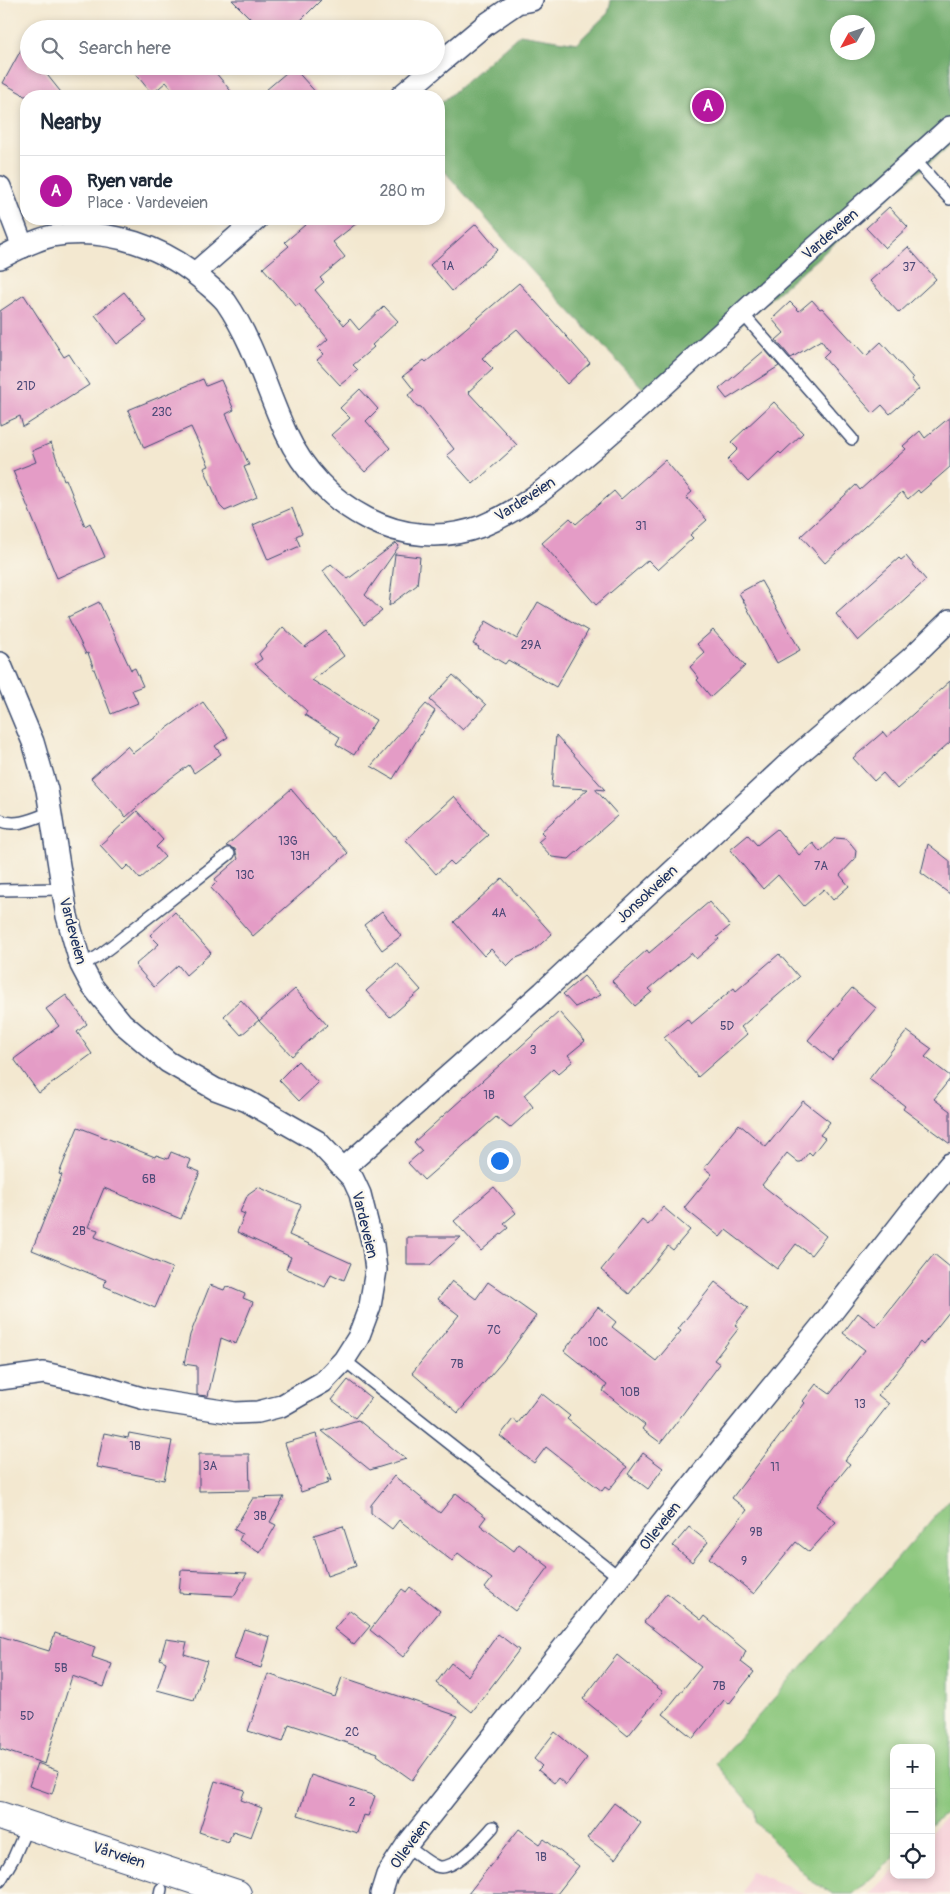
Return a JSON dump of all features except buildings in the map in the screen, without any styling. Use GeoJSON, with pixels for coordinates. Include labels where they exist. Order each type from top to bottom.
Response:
{"type":"FeatureCollection","features":[{"type":"Feature","properties":{"kind":"street"},"geometry":{"type":"LineString","coordinates":[[445,58],[485,25],[522,1]]}},
{"type":"Feature","properties":{"kind":"street"},"geometry":{"type":"LineString","coordinates":[[407,90],[425,75]]}},
{"type":"Feature","properties":{"kind":"street","name":"Vardeveien"},"geometry":{"type":"LineString","coordinates":[[0,258],[48,237],[76,233],[103,235],[136,242],[169,256],[195,273],[224,300],[255,354],[287,434],[311,474],[350,509],[369,520],[413,535],[455,534],[482,526],[508,513],[537,494],[613,433],[742,313],[950,127]]}},
{"type":"Feature","properties":{"kind":"street"},"geometry":{"type":"LineString","coordinates":[[0,187],[24,247]]}},
{"type":"Feature","properties":{"kind":"street"},"geometry":{"type":"LineString","coordinates":[[195,273],[250,225]]}},
{"type":"Feature","properties":{"kind":"street","name":"Jonsokveien"},"geometry":{"type":"LineString","coordinates":[[344,1168],[543,992],[793,759],[910,659],[950,620]]}},
{"type":"Feature","properties":{"kind":"street","name":"Vardeveien"},"geometry":{"type":"LineString","coordinates":[[0,663],[33,742],[47,790],[62,889],[81,965],[92,986],[122,1023],[168,1062],[215,1089],[247,1101],[317,1141],[353,1179],[360,1194],[373,1245],[376,1270],[370,1306],[358,1338],[344,1360],[323,1382],[281,1406],[258,1412],[235,1412],[145,1399],[94,1384],[44,1374],[0,1379]]}},
{"type":"Feature","properties":{"kind":"street","name":"Olleveien"},"geometry":{"type":"LineString","coordinates":[[381,1894],[387,1874],[406,1846],[950,1164]]}},
{"type":"Feature","properties":{"kind":"street","name":"Vårveien"},"geometry":{"type":"LineString","coordinates":[[0,1816],[237,1894]]}},
{"type":"Feature","properties":{"kind":"lane"},"geometry":{"type":"LineString","coordinates":[[914,159],[950,199]]}},
{"type":"Feature","properties":{"kind":"lane"},"geometry":{"type":"LineString","coordinates":[[742,313],[852,439]]}},
{"type":"Feature","properties":{"kind":"lane"},"geometry":{"type":"LineString","coordinates":[[0,820],[12,824],[19,823],[51,812]]}},
{"type":"Feature","properties":{"kind":"lane"},"geometry":{"type":"LineString","coordinates":[[81,965],[97,957],[229,854]]}},
{"type":"Feature","properties":{"kind":"lane","name":"Vardeveien"},"geometry":{"type":"LineString","coordinates":[[0,890],[62,889]]}},
{"type":"Feature","properties":{"kind":"lane"},"geometry":{"type":"LineString","coordinates":[[344,1360],[619,1577]]}},
{"type":"Feature","properties":{"kind":"lane"},"geometry":{"type":"LineString","coordinates":[[0,1882],[28,1826]]}},
{"type":"Feature","properties":{"kind":"lane"},"geometry":{"type":"LineString","coordinates":[[406,1846],[437,1867],[451,1866],[475,1846],[493,1827]]}},
{"type":"Feature","properties":{"kind":"shaded area"},"geometry":{"type":"Polygon","coordinates":[[[950,1815],[950,1894],[870,1894],[890,1874],[890,1879],[935,1879],[935,1828],[950,1815]]]}},
{"type":"Feature","properties":{"kind":"shaded area"},"geometry":{"type":"Polygon","coordinates":[[[751,1871],[806,1894],[743,1894],[751,1871]]]}},
{"type":"Feature","properties":{"kind":"green space"},"geometry":{"type":"Polygon","coordinates":[[[611,0],[950,0],[950,145],[653,399],[531,270],[445,172],[445,100],[520,34],[577,43],[608,13],[611,0]]]}},
{"type":"Feature","properties":{"kind":"green space"},"geometry":{"type":"Polygon","coordinates":[[[950,1499],[950,1809],[935,1822],[935,1744],[890,1744],[890,1862],[853,1894],[833,1894],[811,1881],[756,1822],[755,1810],[716,1764],[950,1499]]]}},
{"type":"Feature","properties":{"kind":"place","name":"Ryen varde"},"geometry":{"type":"Point","coordinates":[708,106]}}]}
